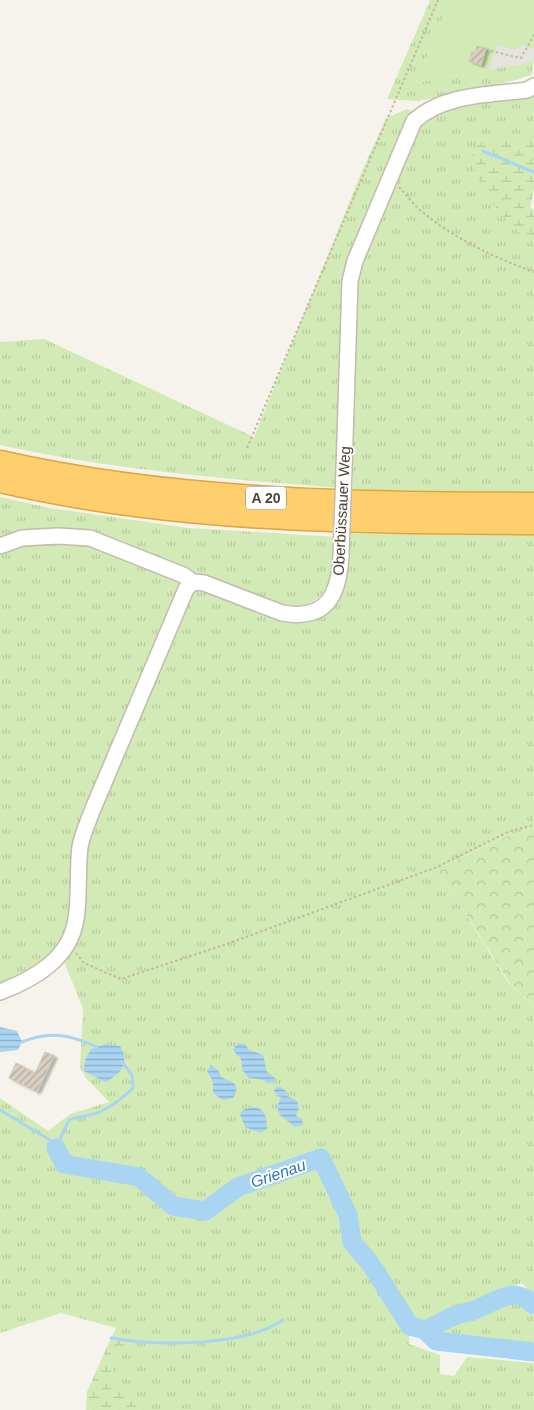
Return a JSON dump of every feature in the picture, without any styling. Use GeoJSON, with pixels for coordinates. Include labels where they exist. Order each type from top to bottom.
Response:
{"type":"FeatureCollection","features":[{"type":"Feature","properties":{"kind":"highway","name":"A 20"},"geometry":{"type":"LineString","coordinates":[[0,462],[78,477],[208,494],[362,503],[534,504]]}},
{"type":"Feature","properties":{"kind":"highway","name":"A 20"},"geometry":{"type":"LineString","coordinates":[[0,481],[65,494],[207,513],[364,522],[534,523]]}},
{"type":"Feature","properties":{"kind":"street","name":"Oberbüssauer Weg"},"geometry":{"type":"LineString","coordinates":[[0,546],[22,538],[58,536],[90,538],[184,575],[193,582],[204,583],[282,613],[305,615],[323,607],[335,592],[340,578],[350,281],[355,261],[414,121],[425,111],[448,101],[527,90],[534,86]]}},
{"type":"Feature","properties":{"kind":"street"},"geometry":{"type":"LineString","coordinates":[[0,992],[43,971],[56,960],[68,943],[76,921],[80,846],[92,810],[186,589],[193,582]]}},
{"type":"Feature","properties":{"kind":"path"},"geometry":{"type":"LineString","coordinates":[[247,448],[438,0]]}},
{"type":"Feature","properties":{"kind":"path"},"geometry":{"type":"LineString","coordinates":[[491,51],[521,58],[534,35]]}},
{"type":"Feature","properties":{"kind":"path"},"geometry":{"type":"LineString","coordinates":[[389,180],[418,209],[450,232],[492,256],[534,272]]}},
{"type":"Feature","properties":{"kind":"path"},"geometry":{"type":"LineString","coordinates":[[68,943],[84,963],[121,979],[224,945],[437,867],[510,831],[534,825]]}},
{"type":"Feature","properties":{"kind":"green space"},"geometry":{"type":"Polygon","coordinates":[[[430,0],[450,0],[416,83],[531,62],[534,55],[532,75],[496,85],[418,101],[387,99],[430,0]]]}},
{"type":"Feature","properties":{"kind":"green space"},"geometry":{"type":"Polygon","coordinates":[[[450,0],[534,0],[534,55],[531,62],[416,83],[450,0]]]}},
{"type":"Feature","properties":{"kind":"green space"},"geometry":{"type":"Polygon","coordinates":[[[534,96],[534,188],[530,207],[534,210],[534,492],[353,490],[353,463],[351,460],[356,275],[414,132],[435,114],[470,103],[534,96]]]}},
{"type":"Feature","properties":{"kind":"green space"},"geometry":{"type":"Polygon","coordinates":[[[407,109],[414,112],[351,265],[340,488],[212,477],[127,467],[42,454],[0,445],[0,342],[44,339],[254,437],[362,171],[386,118],[407,109]]]}},
{"type":"Feature","properties":{"kind":"green space"},"geometry":{"type":"Polygon","coordinates":[[[494,139],[534,142],[534,188],[530,207],[534,210],[534,242],[525,237],[504,217],[484,191],[477,178],[473,166],[473,152],[478,144],[494,139]]]}},
{"type":"Feature","properties":{"kind":"green space"},"geometry":{"type":"Polygon","coordinates":[[[0,497],[50,508],[188,528],[337,537],[333,570],[324,591],[311,603],[295,606],[276,603],[208,576],[199,591],[213,593],[287,622],[311,619],[333,605],[343,587],[347,567],[348,534],[534,535],[534,828],[508,835],[437,869],[508,982],[534,1007],[534,1296],[522,1283],[428,1324],[410,1315],[409,1344],[440,1355],[440,1374],[454,1376],[467,1357],[534,1363],[534,1410],[86,1410],[87,1392],[116,1328],[61,1313],[0,1333],[0,1098],[48,1131],[70,1114],[109,1102],[86,1078],[80,1067],[83,1008],[62,957],[0,992],[0,497]]]}},
{"type":"Feature","properties":{"kind":"green space"},"geometry":{"type":"Polygon","coordinates":[[[534,828],[534,1007],[509,982],[437,869],[509,835],[534,828]]]}},
{"type":"Feature","properties":{"kind":"green space"},"geometry":{"type":"Polygon","coordinates":[[[510,1300],[524,1300],[534,1312],[534,1346],[477,1339],[443,1341],[434,1331],[469,1314],[510,1300]]]}},
{"type":"Feature","properties":{"kind":"green space"},"geometry":{"type":"Polygon","coordinates":[[[111,1338],[133,1342],[112,1361],[113,1383],[145,1408],[155,1410],[86,1410],[87,1392],[111,1338]]]}},
{"type":"Feature","properties":{"kind":"shaded area"},"geometry":{"type":"Polygon","coordinates":[[[497,45],[514,50],[524,45],[534,49],[534,55],[531,62],[489,70],[497,45]]]}},
{"type":"Feature","properties":{"kind":"water"},"geometry":{"type":"Polygon","coordinates":[[[0,1027],[17,1031],[22,1042],[18,1050],[0,1052],[0,1027]]]}},
{"type":"Feature","properties":{"kind":"water"},"geometry":{"type":"Polygon","coordinates":[[[238,1043],[245,1044],[249,1050],[263,1055],[267,1072],[275,1078],[275,1082],[268,1083],[260,1079],[249,1078],[242,1070],[241,1058],[233,1050],[238,1043]]]}},
{"type":"Feature","properties":{"kind":"water"},"geometry":{"type":"Polygon","coordinates":[[[105,1044],[120,1046],[123,1052],[124,1063],[115,1076],[105,1082],[84,1071],[85,1060],[91,1049],[105,1044]]]}},
{"type":"Feature","properties":{"kind":"water"},"geometry":{"type":"Polygon","coordinates":[[[211,1065],[218,1070],[221,1077],[234,1083],[237,1088],[233,1098],[222,1100],[213,1093],[213,1082],[207,1071],[211,1065]]]}},
{"type":"Feature","properties":{"kind":"water"},"geometry":{"type":"Polygon","coordinates":[[[276,1087],[281,1087],[287,1092],[287,1096],[297,1101],[299,1108],[296,1116],[302,1119],[303,1125],[295,1127],[280,1115],[277,1107],[281,1097],[277,1096],[274,1091],[276,1087]]]}},
{"type":"Feature","properties":{"kind":"water"},"geometry":{"type":"Polygon","coordinates":[[[252,1107],[260,1109],[266,1117],[267,1129],[260,1133],[245,1127],[240,1114],[243,1110],[252,1107]]]}},
{"type":"Feature","properties":{"kind":"building"},"geometry":{"type":"Polygon","coordinates":[[[477,46],[486,48],[481,65],[469,61],[472,52],[475,53],[477,46]]]}},
{"type":"Feature","properties":{"kind":"building"},"geometry":{"type":"Polygon","coordinates":[[[45,1052],[54,1056],[37,1092],[9,1078],[16,1063],[35,1073],[45,1052]]]}},
{"type":"Feature","properties":{"kind":"waterway"},"geometry":{"type":"LineString","coordinates":[[483,151],[534,172]]}},
{"type":"Feature","properties":{"kind":"waterway"},"geometry":{"type":"LineString","coordinates":[[22,1042],[32,1038],[51,1035],[78,1039],[97,1047]]}},
{"type":"Feature","properties":{"kind":"waterway","name":"Grienau"},"geometry":{"type":"LineString","coordinates":[[56,1148],[69,1120],[100,1112],[118,1101],[133,1088],[132,1075],[123,1063]]}},
{"type":"Feature","properties":{"kind":"waterway","name":"Grienau"},"geometry":{"type":"LineString","coordinates":[[0,1110],[50,1140],[56,1147]]}},
{"type":"Feature","properties":{"kind":"waterway","name":"Grienau"},"geometry":{"type":"LineString","coordinates":[[56,1148],[64,1164],[139,1177],[173,1206],[205,1211],[238,1187],[321,1158],[348,1215],[352,1242],[370,1263],[410,1326],[425,1330],[506,1296],[519,1296],[527,1299],[534,1305]]}},
{"type":"Feature","properties":{"kind":"waterway"},"geometry":{"type":"LineString","coordinates":[[111,1338],[130,1341],[175,1343],[224,1340],[266,1329],[283,1320]]}},
{"type":"Feature","properties":{"kind":"waterway","name":"Grienau"},"geometry":{"type":"LineString","coordinates":[[425,1330],[436,1341],[534,1352]]}}]}
